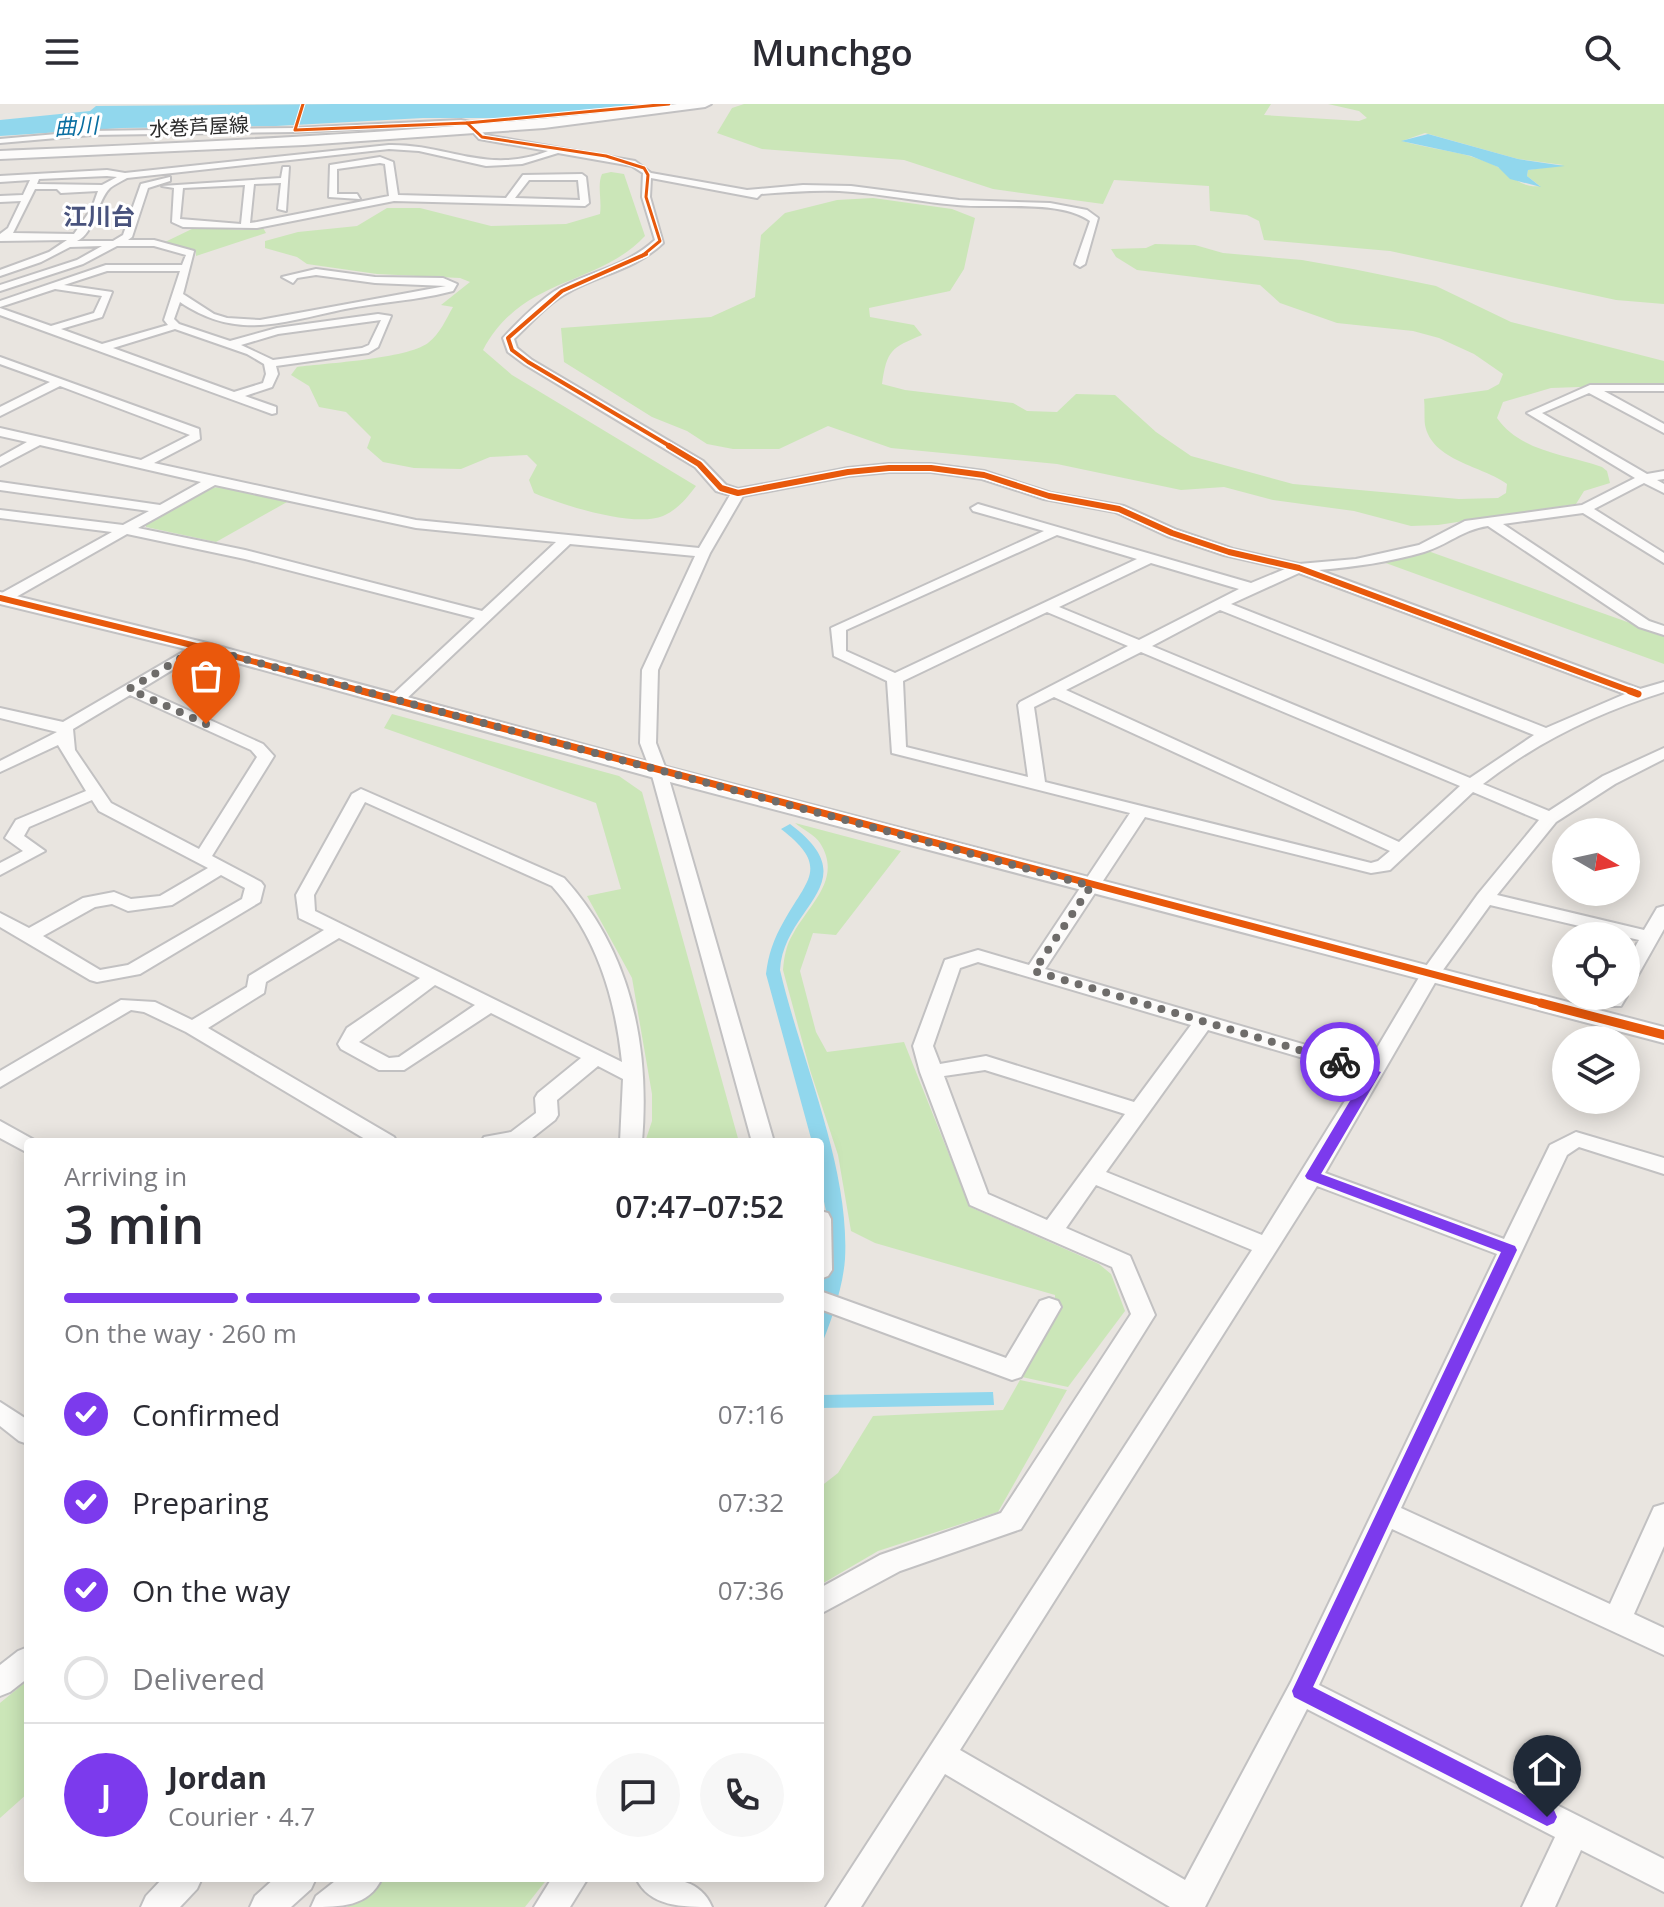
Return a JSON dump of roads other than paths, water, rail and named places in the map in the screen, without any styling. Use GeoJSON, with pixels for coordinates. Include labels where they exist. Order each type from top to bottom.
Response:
{"type":"FeatureCollection","features":[{"type":"Feature","properties":{"kind":"main road","name":"水巻芦屋線"},"geometry":{"type":"LineString","coordinates":[[0,154],[304,141],[606,116],[685,104]]}},
{"type":"Feature","properties":{"kind":"main road","name":"水巻芦屋線"},"geometry":{"type":"LineString","coordinates":[[472,126],[600,119],[705,104]]}},
{"type":"Feature","properties":{"kind":"street"},"geometry":{"type":"LineString","coordinates":[[0,141],[91,133],[295,130],[461,122],[472,126],[482,137],[625,160],[644,168],[648,175],[646,197],[660,241],[646,254],[620,268],[562,291],[508,338],[512,350],[528,362],[699,464],[721,488],[738,493],[848,472],[913,467],[984,475],[1049,496],[1119,509],[1186,538],[1299,568],[1638,694]]}},
{"type":"Feature","properties":{"kind":"street"},"geometry":{"type":"LineString","coordinates":[[0,179],[107,173],[125,176],[407,146],[432,149],[474,162],[497,163],[534,159],[559,149]]}},
{"type":"Feature","properties":{"kind":"street"},"geometry":{"type":"LineString","coordinates":[[283,209],[287,159]]}},
{"type":"Feature","properties":{"kind":"street"},"geometry":{"type":"LineString","coordinates":[[394,197],[389,162],[380,160],[333,167],[333,197],[394,197],[508,202],[585,203],[582,177],[526,177],[508,202]]}},
{"type":"Feature","properties":{"kind":"street"},"geometry":{"type":"LineString","coordinates":[[0,189],[179,186],[250,182],[286,175]]}},
{"type":"Feature","properties":{"kind":"street"},"geometry":{"type":"LineString","coordinates":[[144,186],[177,176],[286,175]]}},
{"type":"Feature","properties":{"kind":"street"},"geometry":{"type":"LineString","coordinates":[[648,175],[792,202]]}},
{"type":"Feature","properties":{"kind":"street"},"geometry":{"type":"LineString","coordinates":[[0,273],[75,241],[96,213],[105,188],[125,176]]}},
{"type":"Feature","properties":{"kind":"street"},"geometry":{"type":"LineString","coordinates":[[1,237],[12,230],[36,177]]}},
{"type":"Feature","properties":{"kind":"street"},"geometry":{"type":"LineString","coordinates":[[245,226],[250,182]]}},
{"type":"Feature","properties":{"kind":"street"},"geometry":{"type":"LineString","coordinates":[[0,288],[80,262],[127,237],[144,186]]}},
{"type":"Feature","properties":{"kind":"street"},"geometry":{"type":"LineString","coordinates":[[179,186],[175,220],[191,225],[245,226],[394,197]]}},
{"type":"Feature","properties":{"kind":"street"},"geometry":{"type":"LineString","coordinates":[[747,193],[818,187],[959,203],[1084,212],[1095,220],[1080,264]]}},
{"type":"Feature","properties":{"kind":"street"},"geometry":{"type":"LineString","coordinates":[[0,199],[26,198]]}},
{"type":"Feature","properties":{"kind":"street"},"geometry":{"type":"LineString","coordinates":[[179,231],[191,225]]}},
{"type":"Feature","properties":{"kind":"street"},"geometry":{"type":"LineString","coordinates":[[1,237],[115,244],[154,243],[191,253],[169,320],[175,326],[251,352],[269,364],[272,374],[268,385],[237,395]]}},
{"type":"Feature","properties":{"kind":"street"},"geometry":{"type":"LineString","coordinates":[[154,243],[166,237]]}},
{"type":"Feature","properties":{"kind":"street"},"geometry":{"type":"LineString","coordinates":[[0,304],[106,268],[185,268]]}},
{"type":"Feature","properties":{"kind":"street"},"geometry":{"type":"LineString","coordinates":[[178,296],[209,316],[254,322],[300,318],[345,306],[409,299],[453,286],[443,281],[375,280],[316,272],[287,277],[293,280]]}},
{"type":"Feature","properties":{"kind":"street"},"geometry":{"type":"LineString","coordinates":[[27,281],[108,294],[98,315],[51,329]]}},
{"type":"Feature","properties":{"kind":"street"},"geometry":{"type":"LineString","coordinates":[[0,311],[272,410]]}},
{"type":"Feature","properties":{"kind":"street"},"geometry":{"type":"LineString","coordinates":[[228,345],[277,331],[387,318],[373,347],[364,351],[269,364]]}},
{"type":"Feature","properties":{"kind":"street"},"geometry":{"type":"LineString","coordinates":[[102,348],[175,326]]}},
{"type":"Feature","properties":{"kind":"street"},"geometry":{"type":"LineString","coordinates":[[0,360],[195,432],[196,436],[142,465]]}},
{"type":"Feature","properties":{"kind":"street"},"geometry":{"type":"LineString","coordinates":[[0,412],[60,382]]}},
{"type":"Feature","properties":{"kind":"street"},"geometry":{"type":"LineString","coordinates":[[1590,388],[1664,429]]}},
{"type":"Feature","properties":{"kind":"street"},"geometry":{"type":"LineString","coordinates":[[1664,388],[1590,388],[1533,413],[1664,489]]}},
{"type":"Feature","properties":{"kind":"street"},"geometry":{"type":"LineString","coordinates":[[0,432],[210,482],[402,522],[703,553]]}},
{"type":"Feature","properties":{"kind":"street"},"geometry":{"type":"LineString","coordinates":[[0,462],[38,441]]}},
{"type":"Feature","properties":{"kind":"street"},"geometry":{"type":"LineString","coordinates":[[1037,785],[1026,705],[1252,588],[1299,568],[1356,563],[1423,548],[1465,525],[1585,509],[1644,478],[1664,475]]}},
{"type":"Feature","properties":{"kind":"street"},"geometry":{"type":"LineString","coordinates":[[2,598],[210,482]]}},
{"type":"Feature","properties":{"kind":"street"},"geometry":{"type":"LineString","coordinates":[[0,486],[164,509]]}},
{"type":"Feature","properties":{"kind":"street"},"geometry":{"type":"LineString","coordinates":[[738,493],[703,553],[650,670],[648,743],[659,772],[762,1138]]}},
{"type":"Feature","properties":{"kind":"street"},"geometry":{"type":"LineString","coordinates":[[978,508],[1252,588]]}},
{"type":"Feature","properties":{"kind":"street"},"geometry":{"type":"LineString","coordinates":[[1585,509],[1664,559]]}},
{"type":"Feature","properties":{"kind":"street"},"geometry":{"type":"LineString","coordinates":[[0,514],[128,530],[198,543],[486,616]]}},
{"type":"Feature","properties":{"kind":"street"},"geometry":{"type":"LineString","coordinates":[[1491,522],[1644,624],[1664,631]]}},
{"type":"Feature","properties":{"kind":"street"},"geometry":{"type":"LineString","coordinates":[[895,679],[839,653],[838,628],[1056,531]]}},
{"type":"Feature","properties":{"kind":"street"},"geometry":{"type":"LineString","coordinates":[[396,700],[567,539]]}},
{"type":"Feature","properties":{"kind":"street"},"geometry":{"type":"LineString","coordinates":[[895,679],[1150,558]]}},
{"type":"Feature","properties":{"kind":"street"},"geometry":{"type":"LineString","coordinates":[[2,598],[200,647],[659,772],[1664,1035]]}},
{"type":"Feature","properties":{"kind":"street"},"geometry":{"type":"LineString","coordinates":[[1220,605],[1546,734]]}},
{"type":"Feature","properties":{"kind":"street"},"geometry":{"type":"LineString","coordinates":[[1047,607],[1550,818]]}},
{"type":"Feature","properties":{"kind":"street"},"geometry":{"type":"LineString","coordinates":[[0,767],[65,731],[200,647]]}},
{"type":"Feature","properties":{"kind":"street"},"geometry":{"type":"LineString","coordinates":[[895,679],[898,750],[1371,868],[1384,866],[1471,785],[1546,734],[1638,694],[1664,687]]}},
{"type":"Feature","properties":{"kind":"street"},"geometry":{"type":"LineString","coordinates":[[129,689],[257,747],[266,756],[202,858]]}},
{"type":"Feature","properties":{"kind":"street"},"geometry":{"type":"LineString","coordinates":[[1055,691],[1401,849]]}},
{"type":"Feature","properties":{"kind":"street"},"geometry":{"type":"LineString","coordinates":[[0,713],[65,731]]}},
{"type":"Feature","properties":{"kind":"street"},"geometry":{"type":"LineString","coordinates":[[0,919],[97,976],[133,970],[251,902],[255,886],[105,807],[67,750],[65,731]]}},
{"type":"Feature","properties":{"kind":"street"},"geometry":{"type":"LineString","coordinates":[[842,1907],[1312,1176],[1431,973],[1485,898],[1550,818],[1609,780],[1664,753]]}},
{"type":"Feature","properties":{"kind":"street"},"geometry":{"type":"LineString","coordinates":[[0,870],[36,851],[14,838],[22,824],[95,793]]}},
{"type":"Feature","properties":{"kind":"street"},"geometry":{"type":"LineString","coordinates":[[632,1138],[636,1108],[634,1076],[623,1001],[604,950],[577,898],[558,882],[361,794],[305,895],[306,914],[634,1076]]}},
{"type":"Feature","properties":{"kind":"street"},"geometry":{"type":"LineString","coordinates":[[1034,971],[1141,810]]}},
{"type":"Feature","properties":{"kind":"street"},"geometry":{"type":"LineString","coordinates":[[29,936],[90,902],[114,898],[128,905],[165,901],[221,868]]}},
{"type":"Feature","properties":{"kind":"street"},"geometry":{"type":"LineString","coordinates":[[1485,898],[1649,937]]}},
{"type":"Feature","properties":{"kind":"street"},"geometry":{"type":"LineString","coordinates":[[1640,954],[1664,912]]}},
{"type":"Feature","properties":{"kind":"street"},"geometry":{"type":"LineString","coordinates":[[193,1028],[257,989],[256,980],[338,930]]}},
{"type":"Feature","properties":{"kind":"street"},"geometry":{"type":"LineString","coordinates":[[824,1600],[890,1563],[1011,1521],[1143,1315],[1122,1262],[978,1199],[923,1046],[952,964],[978,956],[1374,1072]]}},
{"type":"Feature","properties":{"kind":"street"},"geometry":{"type":"LineString","coordinates":[[434,977],[354,1033],[348,1044],[386,1065],[404,1063],[489,1005]]}},
{"type":"Feature","properties":{"kind":"street"},"geometry":{"type":"LineString","coordinates":[[0,1080],[128,1004],[148,1006],[193,1028],[379,1138]]}},
{"type":"Feature","properties":{"kind":"street"},"geometry":{"type":"LineString","coordinates":[[1051,1231],[1204,1021]]}},
{"type":"Feature","properties":{"kind":"street"},"geometry":{"type":"LineString","coordinates":[[518,1138],[547,1115],[546,1098],[596,1057]]}},
{"type":"Feature","properties":{"kind":"street"},"geometry":{"type":"LineString","coordinates":[[930,1072],[986,1063],[1139,1111]]}},
{"type":"Feature","properties":{"kind":"street"},"geometry":{"type":"LineString","coordinates":[[0,1128],[24,1143]]}},
{"type":"Feature","properties":{"kind":"street"},"geometry":{"type":"LineString","coordinates":[[940,1755],[1190,1904],[1301,1691],[1558,1150],[1576,1139],[1664,1166]]}},
{"type":"Feature","properties":{"kind":"street"},"geometry":{"type":"LineString","coordinates":[[1092,1175],[1265,1246]]}},
{"type":"Feature","properties":{"kind":"street"},"geometry":{"type":"LineString","coordinates":[[1312,1176],[1509,1250]]}},
{"type":"Feature","properties":{"kind":"street"},"geometry":{"type":"LineString","coordinates":[[824,1301],[1012,1370],[1049,1307]]}},
{"type":"Feature","properties":{"kind":"street"},"geometry":{"type":"LineString","coordinates":[[0,1412],[24,1431]]}},
{"type":"Feature","properties":{"kind":"street"},"geometry":{"type":"LineString","coordinates":[[1385,1513],[1664,1642]]}},
{"type":"Feature","properties":{"kind":"street"},"geometry":{"type":"LineString","coordinates":[[1617,1620],[1664,1515]]}},
{"type":"Feature","properties":{"kind":"street"},"geometry":{"type":"LineString","coordinates":[[0,1683],[24,1663]]}},
{"type":"Feature","properties":{"kind":"street"},"geometry":{"type":"LineString","coordinates":[[1301,1691],[1664,1876]]}},
{"type":"Feature","properties":{"kind":"street"},"geometry":{"type":"LineString","coordinates":[[1538,1907],[1574,1831]]}},
{"type":"Feature","properties":{"kind":"street"},"geometry":{"type":"LineString","coordinates":[[157,1907],[182,1882]]}},
{"type":"Feature","properties":{"kind":"street"},"geometry":{"type":"LineString","coordinates":[[266,1907],[295,1882]]}},
{"type":"Feature","properties":{"kind":"street"},"geometry":{"type":"LineString","coordinates":[[327,1907],[361,1882]]}},
{"type":"Feature","properties":{"kind":"street"},"geometry":{"type":"LineString","coordinates":[[550,1907],[569,1882]]}},
{"type":"Feature","properties":{"kind":"street"},"geometry":{"type":"LineString","coordinates":[[658,1882],[696,1907]]}},
{"type":"Feature","properties":{"kind":"water","name":"曲川"},"geometry":{"type":"Polygon","coordinates":[[[639,104],[508,118],[122,128],[0,136],[0,120],[90,111],[96,106],[639,104]]]}},
{"type":"Feature","properties":{"kind":"water"},"geometry":{"type":"Polygon","coordinates":[[[1428,134],[1518,159],[1565,166],[1528,170],[1527,176],[1541,187],[1510,179],[1498,167],[1471,156],[1401,141],[1428,134]]]}},
{"type":"Feature","properties":{"kind":"water"},"geometry":{"type":"Polygon","coordinates":[[[790,824],[812,845],[822,863],[823,879],[785,947],[780,970],[832,1151],[845,1224],[842,1281],[824,1337],[827,1216],[824,1201],[824,1138],[811,1138],[766,974],[774,940],[810,873],[806,853],[781,829],[790,824]]]}},
{"type":"Feature","properties":{"kind":"water"},"geometry":{"type":"Polygon","coordinates":[[[993,1392],[994,1405],[824,1408],[824,1395],[993,1392]]]}},
{"type":"Feature","properties":{"kind":"district","name":"江川台"},"geometry":{"type":"Point","coordinates":[99,217]}}]}
